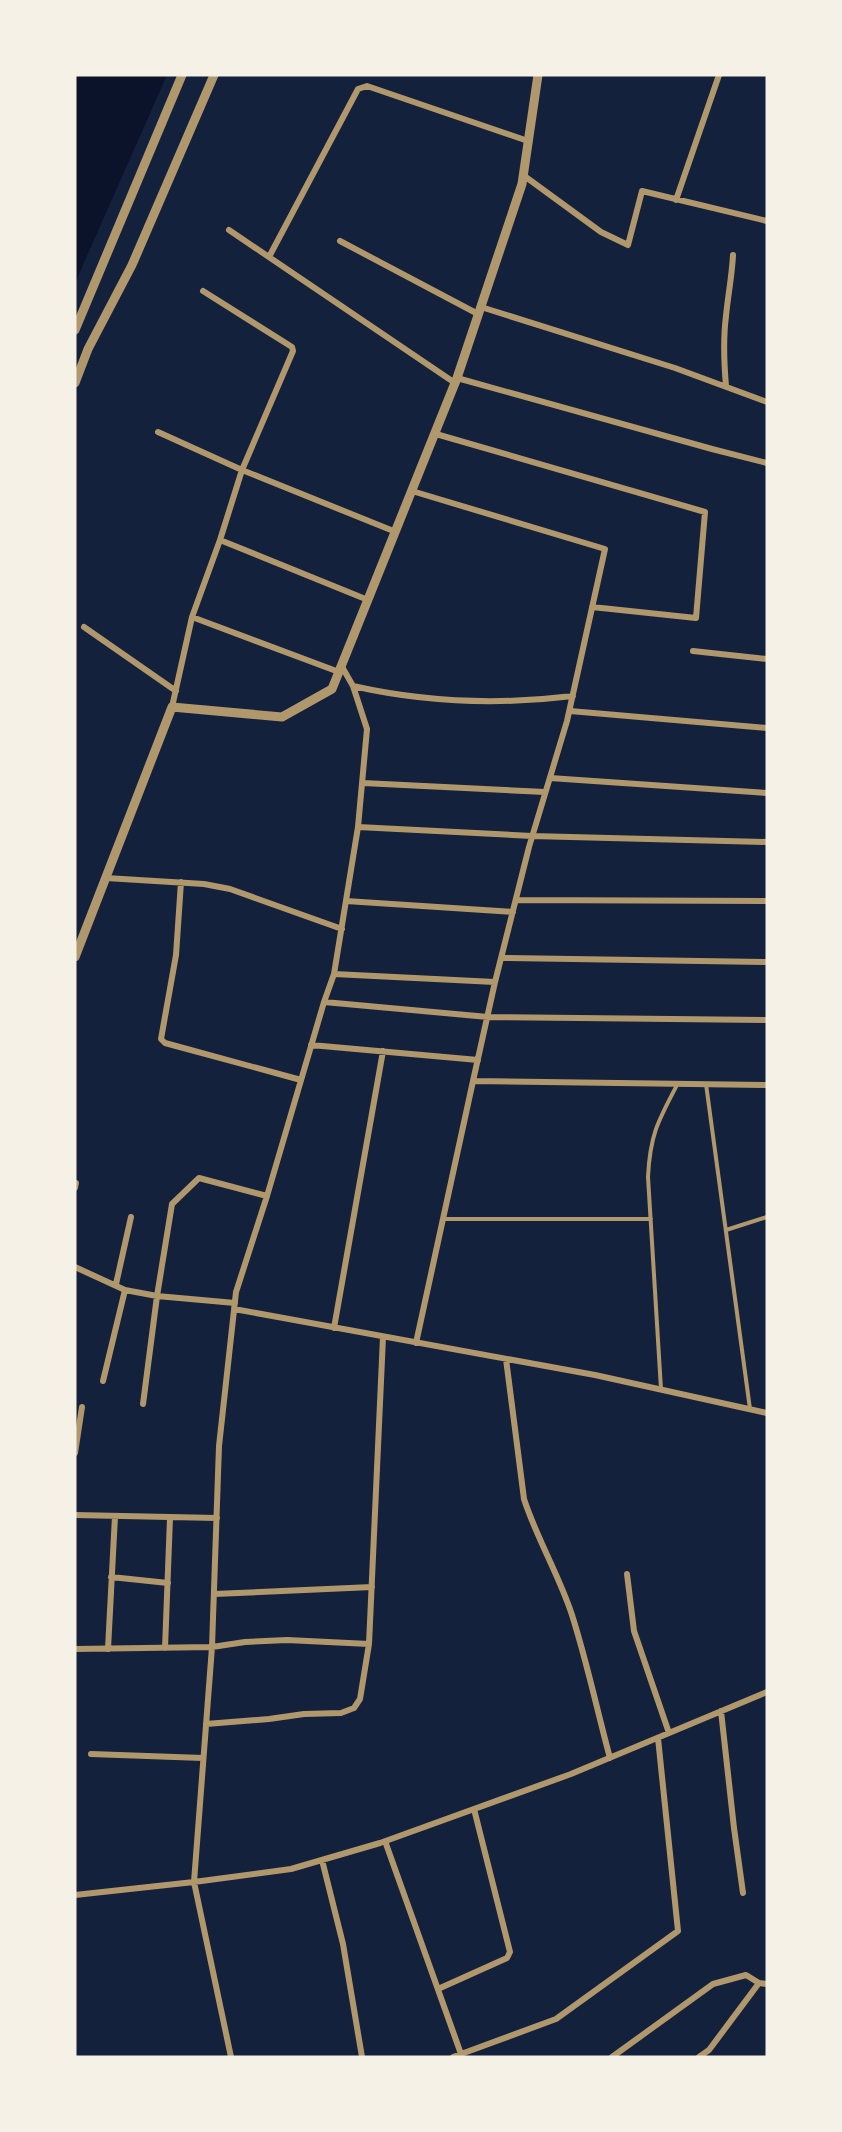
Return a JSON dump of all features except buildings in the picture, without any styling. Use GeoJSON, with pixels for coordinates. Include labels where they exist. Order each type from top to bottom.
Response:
{"type":"FeatureCollection","features":[{"type":"Feature","properties":{"kind":"street"},"geometry":{"type":"LineString","coordinates":[[75,330],[182,75]]}},
{"type":"Feature","properties":{"kind":"street"},"geometry":{"type":"LineString","coordinates":[[75,383],[88,349],[132,265],[213,75]]}},
{"type":"Feature","properties":{"kind":"street"},"geometry":{"type":"LineString","coordinates":[[172,707],[282,717],[332,688],[456,380],[523,175],[538,75]]}},
{"type":"Feature","properties":{"kind":"street"},"geometry":{"type":"LineString","coordinates":[[676,200],[719,75]]}},
{"type":"Feature","properties":{"kind":"street"},"geometry":{"type":"LineString","coordinates":[[269,257],[354,96],[361,87],[367,86],[528,141]]}},
{"type":"Feature","properties":{"kind":"street"},"geometry":{"type":"LineString","coordinates":[[523,175],[601,232],[628,245],[642,191],[767,220]]}},
{"type":"Feature","properties":{"kind":"street"},"geometry":{"type":"LineString","coordinates":[[229,230],[456,380],[767,463]]}},
{"type":"Feature","properties":{"kind":"street"},"geometry":{"type":"LineString","coordinates":[[340,242],[479,311],[675,368],[767,402]]}},
{"type":"Feature","properties":{"kind":"street"},"geometry":{"type":"LineString","coordinates":[[726,387],[724,356],[726,316],[732,281],[733,255]]}},
{"type":"Feature","properties":{"kind":"street"},"geometry":{"type":"LineString","coordinates":[[75,957],[172,707],[192,617],[242,470],[293,351],[292,347],[202,291]]}},
{"type":"Feature","properties":{"kind":"street"},"geometry":{"type":"LineString","coordinates":[[158,432],[242,470],[396,532]]}},
{"type":"Feature","properties":{"kind":"street"},"geometry":{"type":"LineString","coordinates":[[436,434],[705,512],[696,618],[592,607]]}},
{"type":"Feature","properties":{"kind":"street"},"geometry":{"type":"LineString","coordinates":[[412,491],[605,549],[570,711],[532,836],[495,982],[416,1343]]}},
{"type":"Feature","properties":{"kind":"street"},"geometry":{"type":"LineString","coordinates":[[220,540],[368,600]]}},
{"type":"Feature","properties":{"kind":"street"},"geometry":{"type":"LineString","coordinates":[[192,617],[340,668],[353,686],[367,729],[358,826],[334,974],[236,1292],[219,1446],[212,1647],[194,1882],[231,2057]]}},
{"type":"Feature","properties":{"kind":"street"},"geometry":{"type":"LineString","coordinates":[[84,627],[176,691]]}},
{"type":"Feature","properties":{"kind":"street"},"geometry":{"type":"LineString","coordinates":[[693,651],[767,659]]}},
{"type":"Feature","properties":{"kind":"street"},"geometry":{"type":"LineString","coordinates":[[353,686],[383,693],[465,700],[530,701],[573,696]]}},
{"type":"Feature","properties":{"kind":"street"},"geometry":{"type":"LineString","coordinates":[[570,711],[767,728]]}},
{"type":"Feature","properties":{"kind":"street"},"geometry":{"type":"LineString","coordinates":[[550,778],[767,793]]}},
{"type":"Feature","properties":{"kind":"street"},"geometry":{"type":"LineString","coordinates":[[363,783],[545,792]]}},
{"type":"Feature","properties":{"kind":"street"},"geometry":{"type":"LineString","coordinates":[[358,826],[532,836],[767,842]]}},
{"type":"Feature","properties":{"kind":"street"},"geometry":{"type":"LineString","coordinates":[[106,878],[181,882],[230,889],[342,929]]}},
{"type":"Feature","properties":{"kind":"street"},"geometry":{"type":"LineString","coordinates":[[181,882],[176,955],[161,1039],[165,1043],[301,1080]]}},
{"type":"Feature","properties":{"kind":"street"},"geometry":{"type":"LineString","coordinates":[[516,900],[767,901]]}},
{"type":"Feature","properties":{"kind":"street"},"geometry":{"type":"LineString","coordinates":[[346,901],[513,912]]}},
{"type":"Feature","properties":{"kind":"street"},"geometry":{"type":"LineString","coordinates":[[502,958],[767,963]]}},
{"type":"Feature","properties":{"kind":"street"},"geometry":{"type":"LineString","coordinates":[[334,974],[495,982]]}},
{"type":"Feature","properties":{"kind":"street"},"geometry":{"type":"LineString","coordinates":[[324,1002],[488,1017],[767,1020]]}},
{"type":"Feature","properties":{"kind":"street"},"geometry":{"type":"LineString","coordinates":[[311,1045],[478,1060]]}},
{"type":"Feature","properties":{"kind":"street"},"geometry":{"type":"LineString","coordinates":[[334,1328],[383,1051]]}},
{"type":"Feature","properties":{"kind":"street"},"geometry":{"type":"LineString","coordinates":[[473,1082],[767,1085]]}},
{"type":"Feature","properties":{"kind":"street"},"geometry":{"type":"LineString","coordinates":[[143,1404],[172,1204],[199,1178],[267,1196]]}},
{"type":"Feature","properties":{"kind":"street"},"geometry":{"type":"LineString","coordinates":[[116,1284],[131,1217]]}},
{"type":"Feature","properties":{"kind":"street"},"geometry":{"type":"LineString","coordinates":[[75,1267],[125,1290],[235,1306],[334,1328],[506,1359],[767,1413]]}},
{"type":"Feature","properties":{"kind":"street"},"geometry":{"type":"LineString","coordinates":[[103,1381],[125,1290]]}},
{"type":"Feature","properties":{"kind":"street"},"geometry":{"type":"LineString","coordinates":[[206,1724],[304,1714],[341,1713],[354,1708],[360,1699],[369,1644],[383,1337]]}},
{"type":"Feature","properties":{"kind":"street"},"geometry":{"type":"LineString","coordinates":[[506,1359],[524,1500],[531,1522],[572,1615],[610,1758]]}},
{"type":"Feature","properties":{"kind":"street"},"geometry":{"type":"LineString","coordinates":[[75,1453],[82,1407]]}},
{"type":"Feature","properties":{"kind":"street"},"geometry":{"type":"LineString","coordinates":[[75,1515],[217,1518]]}},
{"type":"Feature","properties":{"kind":"street"},"geometry":{"type":"LineString","coordinates":[[108,1648],[115,1516]]}},
{"type":"Feature","properties":{"kind":"street"},"geometry":{"type":"LineString","coordinates":[[165,1648],[170,1518]]}},
{"type":"Feature","properties":{"kind":"street"},"geometry":{"type":"LineString","coordinates":[[627,1574],[634,1631],[669,1733]]}},
{"type":"Feature","properties":{"kind":"street"},"geometry":{"type":"LineString","coordinates":[[111,1577],[168,1583]]}},
{"type":"Feature","properties":{"kind":"street"},"geometry":{"type":"LineString","coordinates":[[214,1594],[372,1587]]}},
{"type":"Feature","properties":{"kind":"street"},"geometry":{"type":"LineString","coordinates":[[75,1649],[212,1647],[245,1642],[287,1640],[369,1644]]}},
{"type":"Feature","properties":{"kind":"street"},"geometry":{"type":"LineString","coordinates":[[75,1895],[291,1869],[322,1860],[384,1841],[571,1774],[767,1692]]}},
{"type":"Feature","properties":{"kind":"street"},"geometry":{"type":"LineString","coordinates":[[721,1711],[744,1893]]}},
{"type":"Feature","properties":{"kind":"street"},"geometry":{"type":"LineString","coordinates":[[453,2057],[556,2019],[678,1932],[658,1738]]}},
{"type":"Feature","properties":{"kind":"street"},"geometry":{"type":"LineString","coordinates":[[91,1754],[203,1758]]}},
{"type":"Feature","properties":{"kind":"street"},"geometry":{"type":"LineString","coordinates":[[438,1989],[507,1958],[510,1952],[474,1809]]}},
{"type":"Feature","properties":{"kind":"street"},"geometry":{"type":"LineString","coordinates":[[384,1841],[461,2054]]}},
{"type":"Feature","properties":{"kind":"street"},"geometry":{"type":"LineString","coordinates":[[322,1860],[343,1944],[362,2057]]}},
{"type":"Feature","properties":{"kind":"street"},"geometry":{"type":"LineString","coordinates":[[612,2057],[712,1984],[746,1975],[759,1983],[767,1984]]}},
{"type":"Feature","properties":{"kind":"street"},"geometry":{"type":"LineString","coordinates":[[699,2057],[709,2050],[759,1983]]}},
{"type":"Feature","properties":{"kind":"lane"},"geometry":{"type":"LineString","coordinates":[[661,1390],[648,1177],[655,1126],[677,1084]]}},
{"type":"Feature","properties":{"kind":"lane"},"geometry":{"type":"LineString","coordinates":[[706,1084],[750,1409]]}},
{"type":"Feature","properties":{"kind":"lane"},"geometry":{"type":"LineString","coordinates":[[726,1230],[767,1217]]}},
{"type":"Feature","properties":{"kind":"lane"},"geometry":{"type":"LineString","coordinates":[[443,1219],[651,1219]]}},
{"type":"Feature","properties":{"kind":"water"},"geometry":{"type":"Polygon","coordinates":[[[75,75],[167,75],[75,283],[75,75]]]}}]}
